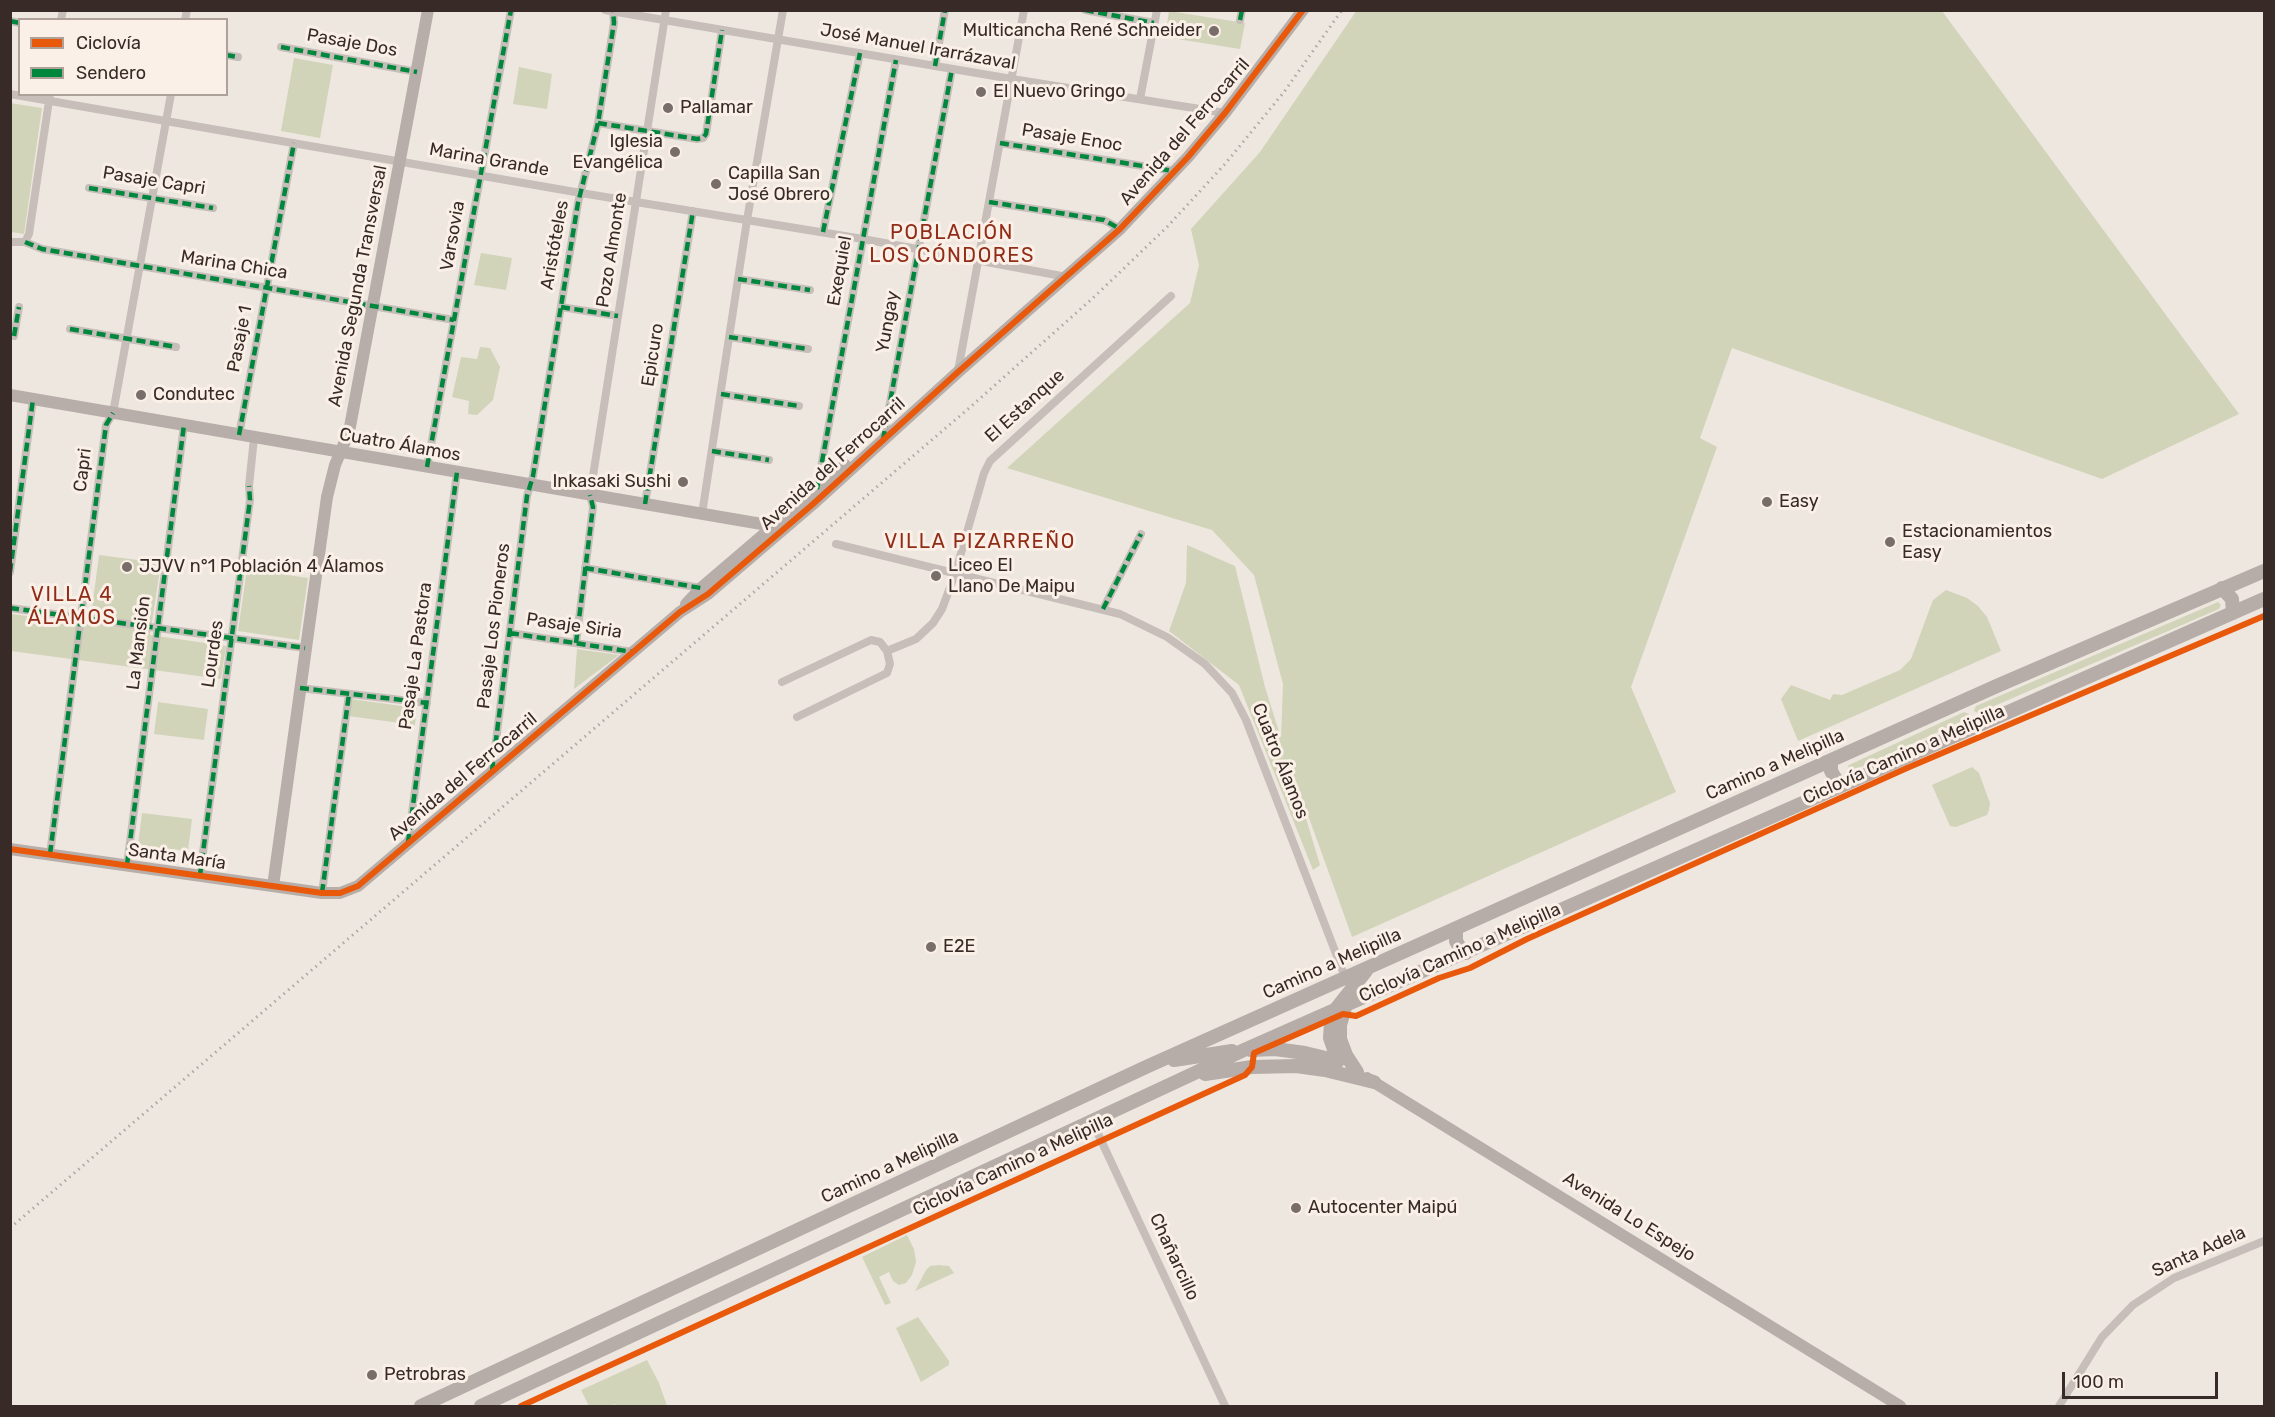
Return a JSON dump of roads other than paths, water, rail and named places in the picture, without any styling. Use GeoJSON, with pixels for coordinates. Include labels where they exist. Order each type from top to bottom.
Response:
{"type":"FeatureCollection","features":[{"type":"Feature","properties":{"kind":"main road","name":"Camino a Melipilla"},"geometry":{"type":"LineString","coordinates":[[421,1407],[1146,1066],[1831,760],[2265,571]]}},
{"type":"Feature","properties":{"kind":"main road"},"geometry":{"type":"LineString","coordinates":[[2222,588],[2232,599],[2233,613]]}},
{"type":"Feature","properties":{"kind":"main road"},"geometry":{"type":"LineString","coordinates":[[481,1407],[1244,1050],[2265,599]]}},
{"type":"Feature","properties":{"kind":"main road"},"geometry":{"type":"LineString","coordinates":[[1831,760],[1831,771],[1837,781],[1842,784]]}},
{"type":"Feature","properties":{"kind":"main road"},"geometry":{"type":"LineString","coordinates":[[1456,928],[1456,941],[1466,953]]}},
{"type":"Feature","properties":{"kind":"main road"},"geometry":{"type":"LineString","coordinates":[[1338,1060],[1330,1038],[1331,1023],[1370,967]]}},
{"type":"Feature","properties":{"kind":"main road"},"geometry":{"type":"LineString","coordinates":[[1340,1007],[1340,1039],[1346,1056],[1357,1072]]}},
{"type":"Feature","properties":{"kind":"main road"},"geometry":{"type":"LineString","coordinates":[[1146,1066],[1202,1055],[1244,1050],[1284,1050],[1338,1060]]}},
{"type":"Feature","properties":{"kind":"main road"},"geometry":{"type":"LineString","coordinates":[[1191,1075],[1251,1067],[1296,1066],[1374,1082]]}},
{"type":"Feature","properties":{"kind":"main road"},"geometry":{"type":"LineString","coordinates":[[644,1302],[655,1325]]}},
{"type":"Feature","properties":{"kind":"street","name":"Avenida Segunda Transversal"},"geometry":{"type":"LineString","coordinates":[[273,886],[327,497],[349,432],[428,10]]}},
{"type":"Feature","properties":{"kind":"street","name":"Varsovia"},"geometry":{"type":"LineString","coordinates":[[427,468],[511,10]]}},
{"type":"Feature","properties":{"kind":"street","name":"Pozo Almonte"},"geometry":{"type":"LineString","coordinates":[[576,643],[593,507],[590,495],[666,10]]}},
{"type":"Feature","properties":{"kind":"street"},"geometry":{"type":"LineString","coordinates":[[702,514],[747,220],[783,10]]}},
{"type":"Feature","properties":{"kind":"street"},"geometry":{"type":"LineString","coordinates":[[935,66],[945,10]]}},
{"type":"Feature","properties":{"kind":"street"},"geometry":{"type":"LineString","coordinates":[[958,372],[1024,10]]}},
{"type":"Feature","properties":{"kind":"street"},"geometry":{"type":"LineString","coordinates":[[1085,10],[1154,22]]}},
{"type":"Feature","properties":{"kind":"street"},"geometry":{"type":"LineString","coordinates":[[1140,99],[1156,10]]}},
{"type":"Feature","properties":{"kind":"street"},"geometry":{"type":"LineString","coordinates":[[1240,20],[1242,10]]}},
{"type":"Feature","properties":{"kind":"street","name":"Avenida del Ferrocarril"},"geometry":{"type":"LineString","coordinates":[[680,612],[701,588],[854,468],[1120,228],[1225,113],[1303,10]]}},
{"type":"Feature","properties":{"kind":"street","name":"José Manuel Irarrázaval"},"geometry":{"type":"LineString","coordinates":[[611,11],[1225,113]]}},
{"type":"Feature","properties":{"kind":"street","name":"Aristóteles"},"geometry":{"type":"LineString","coordinates":[[530,485],[581,193],[598,123],[614,23],[611,11]]}},
{"type":"Feature","properties":{"kind":"street"},"geometry":{"type":"LineString","coordinates":[[598,123],[697,139],[703,138],[706,134],[722,30]]}},
{"type":"Feature","properties":{"kind":"street","name":"Pasaje Dos"},"geometry":{"type":"LineString","coordinates":[[281,47],[417,72]]}},
{"type":"Feature","properties":{"kind":"street"},"geometry":{"type":"LineString","coordinates":[[823,232],[860,53]]}},
{"type":"Feature","properties":{"kind":"street"},"geometry":{"type":"LineString","coordinates":[[228,55],[238,57]]}},
{"type":"Feature","properties":{"kind":"street","name":"Exequiel"},"geometry":{"type":"LineString","coordinates":[[817,489],[896,60]]}},
{"type":"Feature","properties":{"kind":"street","name":"Yungay"},"geometry":{"type":"LineString","coordinates":[[883,440],[952,69]]}},
{"type":"Feature","properties":{"kind":"street","name":"Capri"},"geometry":{"type":"LineString","coordinates":[[50,854],[106,426],[112,413],[171,96]]}},
{"type":"Feature","properties":{"kind":"street","name":"Marina Grande"},"geometry":{"type":"LineString","coordinates":[[50,97],[166,121],[581,193],[823,232],[1067,278]]}},
{"type":"Feature","properties":{"kind":"street"},"geometry":{"type":"LineString","coordinates":[[25,242],[29,234],[50,97]]}},
{"type":"Feature","properties":{"kind":"street","name":"Pasaje 1"},"geometry":{"type":"LineString","coordinates":[[239,435],[294,143]]}},
{"type":"Feature","properties":{"kind":"street","name":"Pasaje Enoc"},"geometry":{"type":"LineString","coordinates":[[1000,143],[1174,171]]}},
{"type":"Feature","properties":{"kind":"street","name":"Pasaje Capri"},"geometry":{"type":"LineString","coordinates":[[89,188],[213,208]]}},
{"type":"Feature","properties":{"kind":"street"},"geometry":{"type":"LineString","coordinates":[[989,202],[1104,220],[1120,228]]}},
{"type":"Feature","properties":{"kind":"street","name":"Epicuro"},"geometry":{"type":"LineString","coordinates":[[645,504],[693,211]]}},
{"type":"Feature","properties":{"kind":"street","name":"Marina Chica"},"geometry":{"type":"LineString","coordinates":[[10,242],[25,242],[42,249],[140,267],[373,304],[454,320]]}},
{"type":"Feature","properties":{"kind":"street"},"geometry":{"type":"LineString","coordinates":[[738,279],[810,290]]}},
{"type":"Feature","properties":{"kind":"street","name":"El Estanque"},"geometry":{"type":"LineString","coordinates":[[887,651],[916,639],[933,623],[942,609],[955,574],[984,472],[990,460],[1170,296]]}},
{"type":"Feature","properties":{"kind":"street"},"geometry":{"type":"LineString","coordinates":[[14,336],[14,319],[19,307]]}},
{"type":"Feature","properties":{"kind":"street"},"geometry":{"type":"LineString","coordinates":[[561,308],[618,316]]}},
{"type":"Feature","properties":{"kind":"street"},"geometry":{"type":"LineString","coordinates":[[70,329],[176,347]]}},
{"type":"Feature","properties":{"kind":"street"},"geometry":{"type":"LineString","coordinates":[[729,337],[808,349]]}},
{"type":"Feature","properties":{"kind":"street"},"geometry":{"type":"LineString","coordinates":[[721,394],[799,406]]}},
{"type":"Feature","properties":{"kind":"street","name":"Cuatro Álamos"},"geometry":{"type":"LineString","coordinates":[[10,395],[779,527]]}},
{"type":"Feature","properties":{"kind":"street"},"geometry":{"type":"LineString","coordinates":[[10,572],[33,399]]}},
{"type":"Feature","properties":{"kind":"street","name":"La Mansión"},"geometry":{"type":"LineString","coordinates":[[127,865],[184,426]]}},
{"type":"Feature","properties":{"kind":"street","name":"Lourdes"},"geometry":{"type":"LineString","coordinates":[[200,875],[250,500],[249,486],[254,438]]}},
{"type":"Feature","properties":{"kind":"street","name":"Avenida del Ferrocarril"},"geometry":{"type":"LineString","coordinates":[[340,893],[358,886],[633,651],[680,612],[708,594],[817,489],[861,452],[883,440]]}},
{"type":"Feature","properties":{"kind":"street"},"geometry":{"type":"LineString","coordinates":[[712,451],[769,460]]}},
{"type":"Feature","properties":{"kind":"street","name":"Pasaje La Pastora"},"geometry":{"type":"LineString","coordinates":[[408,843],[457,472]]}},
{"type":"Feature","properties":{"kind":"street","name":"Pasaje Los Pioneros"},"geometry":{"type":"LineString","coordinates":[[492,772],[530,485]]}},
{"type":"Feature","properties":{"kind":"street"},"geometry":{"type":"LineString","coordinates":[[1103,609],[1141,534]]}},
{"type":"Feature","properties":{"kind":"street","name":"Cuatro Álamos"},"geometry":{"type":"LineString","coordinates":[[836,544],[1103,609],[1152,628],[1183,647],[1212,670],[1232,693],[1250,729],[1346,978]]}},
{"type":"Feature","properties":{"kind":"street"},"geometry":{"type":"LineString","coordinates":[[585,568],[701,588]]}},
{"type":"Feature","properties":{"kind":"street"},"geometry":{"type":"LineString","coordinates":[[10,608],[305,648]]}},
{"type":"Feature","properties":{"kind":"street","name":"Pasaje Siria"},"geometry":{"type":"LineString","coordinates":[[510,633],[633,651]]}},
{"type":"Feature","properties":{"kind":"street"},"geometry":{"type":"LineString","coordinates":[[782,682],[870,640],[880,642],[887,651],[890,664],[886,673],[797,717]]}},
{"type":"Feature","properties":{"kind":"street"},"geometry":{"type":"LineString","coordinates":[[300,688],[427,703]]}},
{"type":"Feature","properties":{"kind":"street"},"geometry":{"type":"LineString","coordinates":[[322,893],[349,694]]}},
{"type":"Feature","properties":{"kind":"street","name":"Santa María"},"geometry":{"type":"LineString","coordinates":[[10,849],[322,893],[340,893]]}},
{"type":"Feature","properties":{"kind":"street","name":"Avenida Lo Espejo"},"geometry":{"type":"LineString","coordinates":[[1338,1060],[1900,1407]]}},
{"type":"Feature","properties":{"kind":"street","name":"Chañarcillo"},"geometry":{"type":"LineString","coordinates":[[1092,1121],[1226,1407]]}},
{"type":"Feature","properties":{"kind":"street","name":"Santa Adela"},"geometry":{"type":"LineString","coordinates":[[2059,1407],[2102,1337],[2133,1305],[2174,1278],[2265,1241]]}},
{"type":"Feature","properties":{"kind":"railway"},"geometry":{"type":"LineString","coordinates":[[10,1228],[968,409],[1093,298],[1167,227],[1225,164],[1284,92],[1342,10]]}},
{"type":"Feature","properties":{"kind":"place","name":"Multicancha René Schneider"},"geometry":{"type":"Point","coordinates":[1214,31]}},
{"type":"Feature","properties":{"kind":"place","name":"El Nuevo Gringo"},"geometry":{"type":"Point","coordinates":[981,92]}},
{"type":"Feature","properties":{"kind":"place","name":"Pallamar"},"geometry":{"type":"Point","coordinates":[668,108]}},
{"type":"Feature","properties":{"kind":"place","name":"Iglesia Evangélica"},"geometry":{"type":"Point","coordinates":[675,152]}},
{"type":"Feature","properties":{"kind":"place","name":"Capilla San José Obrero"},"geometry":{"type":"Point","coordinates":[716,184]}},
{"type":"Feature","properties":{"kind":"place","name":"Condutec"},"geometry":{"type":"Point","coordinates":[141,395]}},
{"type":"Feature","properties":{"kind":"place","name":"Inkasaki Sushi"},"geometry":{"type":"Point","coordinates":[683,482]}},
{"type":"Feature","properties":{"kind":"place","name":"Easy"},"geometry":{"type":"Point","coordinates":[1767,502]}},
{"type":"Feature","properties":{"kind":"place","name":"Estacionamientos Easy"},"geometry":{"type":"Point","coordinates":[1890,542]}},
{"type":"Feature","properties":{"kind":"place","name":"JJVV n°1 Población 4 Álamos"},"geometry":{"type":"Point","coordinates":[127,567]}},
{"type":"Feature","properties":{"kind":"place","name":"Liceo El Llano De Maipu"},"geometry":{"type":"Point","coordinates":[936,576]}},
{"type":"Feature","properties":{"kind":"place","name":"E2E"},"geometry":{"type":"Point","coordinates":[931,947]}},
{"type":"Feature","properties":{"kind":"place","name":"Autocenter Maipú"},"geometry":{"type":"Point","coordinates":[1296,1208]}},
{"type":"Feature","properties":{"kind":"place","name":"Petrobras"},"geometry":{"type":"Point","coordinates":[372,1375]}},
{"type":"Feature","properties":{"kind":"district","name":"POBLACIÓN LOS CÓNDORES"},"geometry":{"type":"Point","coordinates":[952,244]}},
{"type":"Feature","properties":{"kind":"district","name":"VILLA PIZARREÑO"},"geometry":{"type":"Point","coordinates":[980,542]}},
{"type":"Feature","properties":{"kind":"district","name":"VILLA 4 ÁLAMOS"},"geometry":{"type":"Point","coordinates":[72,606]}}]}
